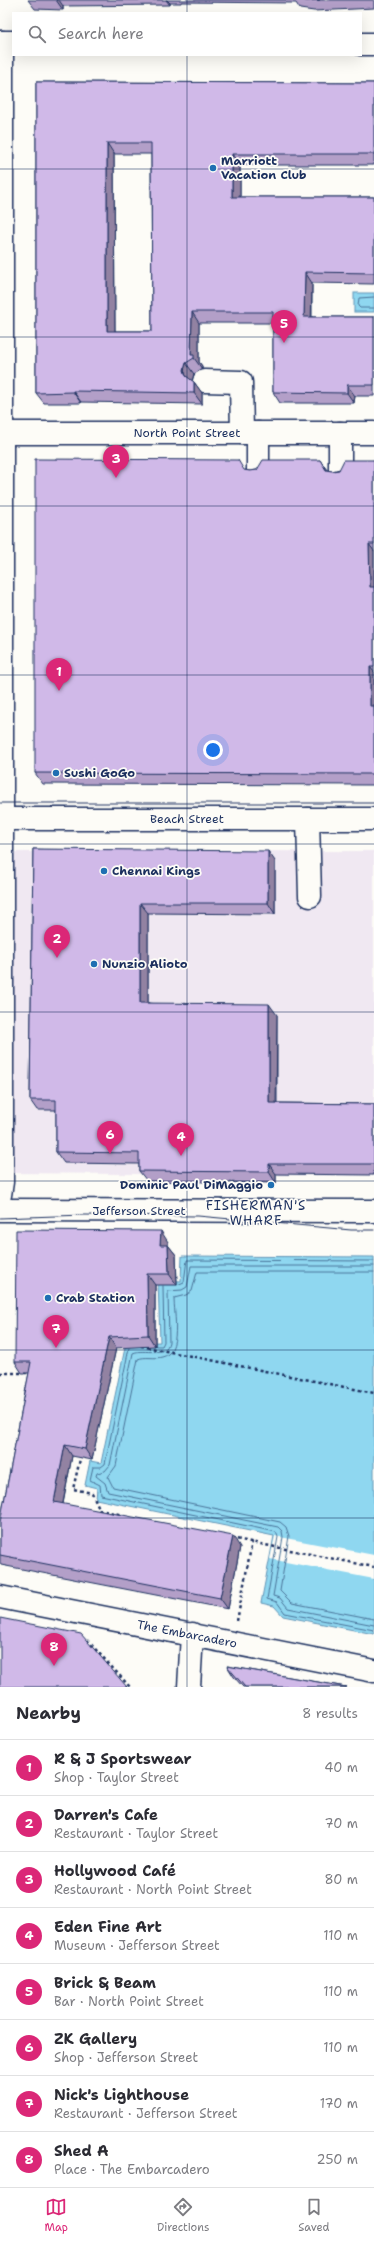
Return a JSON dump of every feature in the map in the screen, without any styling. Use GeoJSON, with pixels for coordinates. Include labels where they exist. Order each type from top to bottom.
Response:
{"type":"FeatureCollection","features":[{"type":"Feature","properties":{"kind":"street"},"geometry":{"type":"LineString","coordinates":[[0,1195],[2,1182],[1,246],[5,42]]}},
{"type":"Feature","properties":{"kind":"street"},"geometry":{"type":"LineString","coordinates":[[362,44],[374,44]]}},
{"type":"Feature","properties":{"kind":"street"},"geometry":{"type":"LineString","coordinates":[[204,381],[241,382],[258,470]]}},
{"type":"Feature","properties":{"kind":"street","name":"North Point Street"},"geometry":{"type":"LineString","coordinates":[[1,433],[374,433]]}},
{"type":"Feature","properties":{"kind":"street"},"geometry":{"type":"LineString","coordinates":[[340,433],[340,470]]}},
{"type":"Feature","properties":{"kind":"street","name":"Beach Street"},"geometry":{"type":"LineString","coordinates":[[1,819],[374,819]]}},
{"type":"Feature","properties":{"kind":"street"},"geometry":{"type":"LineString","coordinates":[[308,819],[310,896]]}},
{"type":"Feature","properties":{"kind":"street","name":"Jefferson Street"},"geometry":{"type":"LineString","coordinates":[[0,1210],[374,1211]]}},
{"type":"Feature","properties":{"kind":"street","name":"The Embarcadero"},"geometry":{"type":"LineString","coordinates":[[0,1597],[374,1671]]}},
{"type":"Feature","properties":{"kind":"street"},"geometry":{"type":"LineString","coordinates":[[189,1687],[192,1634]]}},
{"type":"Feature","properties":{"kind":"path"},"geometry":{"type":"LineString","coordinates":[[134,1344],[374,1394]]}},
{"type":"Feature","properties":{"kind":"path"},"geometry":{"type":"LineString","coordinates":[[0,1373],[36,1373]]}},
{"type":"Feature","properties":{"kind":"path"},"geometry":{"type":"LineString","coordinates":[[81,1451],[73,1489],[92,1493],[100,1510],[130,1517]]}},
{"type":"Feature","properties":{"kind":"path"},"geometry":{"type":"LineString","coordinates":[[228,1537],[374,1567]]}},
{"type":"Feature","properties":{"kind":"path"},"geometry":{"type":"LineString","coordinates":[[233,1642],[251,1542]]}},
{"type":"Feature","properties":{"kind":"path"},"geometry":{"type":"LineString","coordinates":[[81,1638],[88,1640],[130,1687]]}},
{"type":"Feature","properties":{"kind":"shaded area"},"geometry":{"type":"Polygon","coordinates":[[[374,851],[374,1176],[0,1173],[0,852],[374,851]]]}},
{"type":"Feature","properties":{"kind":"water"},"geometry":{"type":"Polygon","coordinates":[[[354,293],[374,293],[374,312],[354,312],[354,293]]]}},
{"type":"Feature","properties":{"kind":"water"},"geometry":{"type":"Polygon","coordinates":[[[182,1256],[374,1257],[374,1634],[283,1616],[274,1606],[261,1603],[274,1536],[96,1499],[97,1488],[85,1485],[90,1461],[101,1463],[126,1343],[160,1342],[158,1280],[181,1281],[182,1256]]]}},
{"type":"Feature","properties":{"kind":"pier"},"geometry":{"type":"Polygon","coordinates":[[[275,1536],[374,1555],[374,1579],[270,1559],[275,1536]]]}},
{"type":"Feature","properties":{"kind":"building"},"geometry":{"type":"Polygon","coordinates":[[[36,82],[374,83],[374,154],[232,154],[232,197],[374,197],[374,273],[305,272],[304,317],[374,317],[374,385],[347,385],[347,393],[273,392],[273,312],[192,312],[191,355],[194,355],[194,358],[186,363],[184,370],[186,376],[194,382],[194,393],[73,391],[36,393],[36,82]],[[107,143],[107,331],[152,331],[151,143],[107,143]]]}},
{"type":"Feature","properties":{"kind":"building"},"geometry":{"type":"Polygon","coordinates":[[[35,459],[238,460],[244,470],[250,471],[257,470],[263,460],[320,460],[326,470],[332,471],[339,470],[344,460],[374,460],[374,544],[369,544],[370,587],[374,587],[374,667],[370,667],[370,706],[374,706],[374,774],[35,773],[35,459]]]}},
{"type":"Feature","properties":{"kind":"building"},"geometry":{"type":"Polygon","coordinates":[[[33,849],[268,851],[268,903],[140,903],[140,1003],[269,1004],[269,1103],[374,1104],[374,1164],[269,1164],[269,1172],[139,1171],[139,1153],[56,1152],[56,1100],[30,1100],[33,849]]]}},
{"type":"Feature","properties":{"kind":"building"},"geometry":{"type":"Polygon","coordinates":[[[16,1230],[161,1231],[160,1245],[168,1245],[169,1274],[147,1274],[148,1335],[109,1337],[85,1449],[65,1445],[54,1502],[233,1536],[220,1598],[0,1555],[0,1522],[31,1362],[15,1362],[16,1230]]]}},
{"type":"Feature","properties":{"kind":"building"},"geometry":{"type":"Polygon","coordinates":[[[0,1618],[81,1634],[127,1687],[0,1687],[0,1618]]]}},
{"type":"Feature","properties":{"kind":"building"},"geometry":{"type":"Polygon","coordinates":[[[227,1666],[346,1687],[245,1687],[227,1666]]]}},
{"type":"Feature","properties":{"kind":"tram line"},"geometry":{"type":"LineString","coordinates":[[0,803],[374,803]]}},
{"type":"Feature","properties":{"kind":"tram line"},"geometry":{"type":"LineString","coordinates":[[0,1218],[84,1215],[198,1216],[351,1230],[374,1230]]}},
{"type":"Feature","properties":{"kind":"place","name":"Marriott Vacation Club"},"geometry":{"type":"Point","coordinates":[213,168]}},
{"type":"Feature","properties":{"kind":"place","name":"Brick & Beam"},"geometry":{"type":"Point","coordinates":[284,343]}},
{"type":"Feature","properties":{"kind":"place","name":"Hollywood Café"},"geometry":{"type":"Point","coordinates":[116,478]}},
{"type":"Feature","properties":{"kind":"place","name":"R & J Sportswear"},"geometry":{"type":"Point","coordinates":[59,691]}},
{"type":"Feature","properties":{"kind":"place","name":"Sushi GoGo"},"geometry":{"type":"Point","coordinates":[56,773]}},
{"type":"Feature","properties":{"kind":"place","name":"Chennai Kings"},"geometry":{"type":"Point","coordinates":[104,871]}},
{"type":"Feature","properties":{"kind":"place","name":"Darren's Cafe"},"geometry":{"type":"Point","coordinates":[57,958]}},
{"type":"Feature","properties":{"kind":"place","name":"Nunzio Alioto"},"geometry":{"type":"Point","coordinates":[94,964]}},
{"type":"Feature","properties":{"kind":"place","name":"ZK Gallery"},"geometry":{"type":"Point","coordinates":[110,1154]}},
{"type":"Feature","properties":{"kind":"place","name":"Eden Fine Art"},"geometry":{"type":"Point","coordinates":[181,1156]}},
{"type":"Feature","properties":{"kind":"place","name":"Dominic Paul DiMaggio"},"geometry":{"type":"Point","coordinates":[271,1185]}},
{"type":"Feature","properties":{"kind":"place","name":"Crab Station"},"geometry":{"type":"Point","coordinates":[48,1298]}},
{"type":"Feature","properties":{"kind":"place","name":"Nick's Lighthouse"},"geometry":{"type":"Point","coordinates":[56,1348]}},
{"type":"Feature","properties":{"kind":"place","name":"Shed A"},"geometry":{"type":"Point","coordinates":[54,1666]}},
{"type":"Feature","properties":{"kind":"district","name":"FISHERMAN'S WHARF"},"geometry":{"type":"Point","coordinates":[256,1212]}}]}
